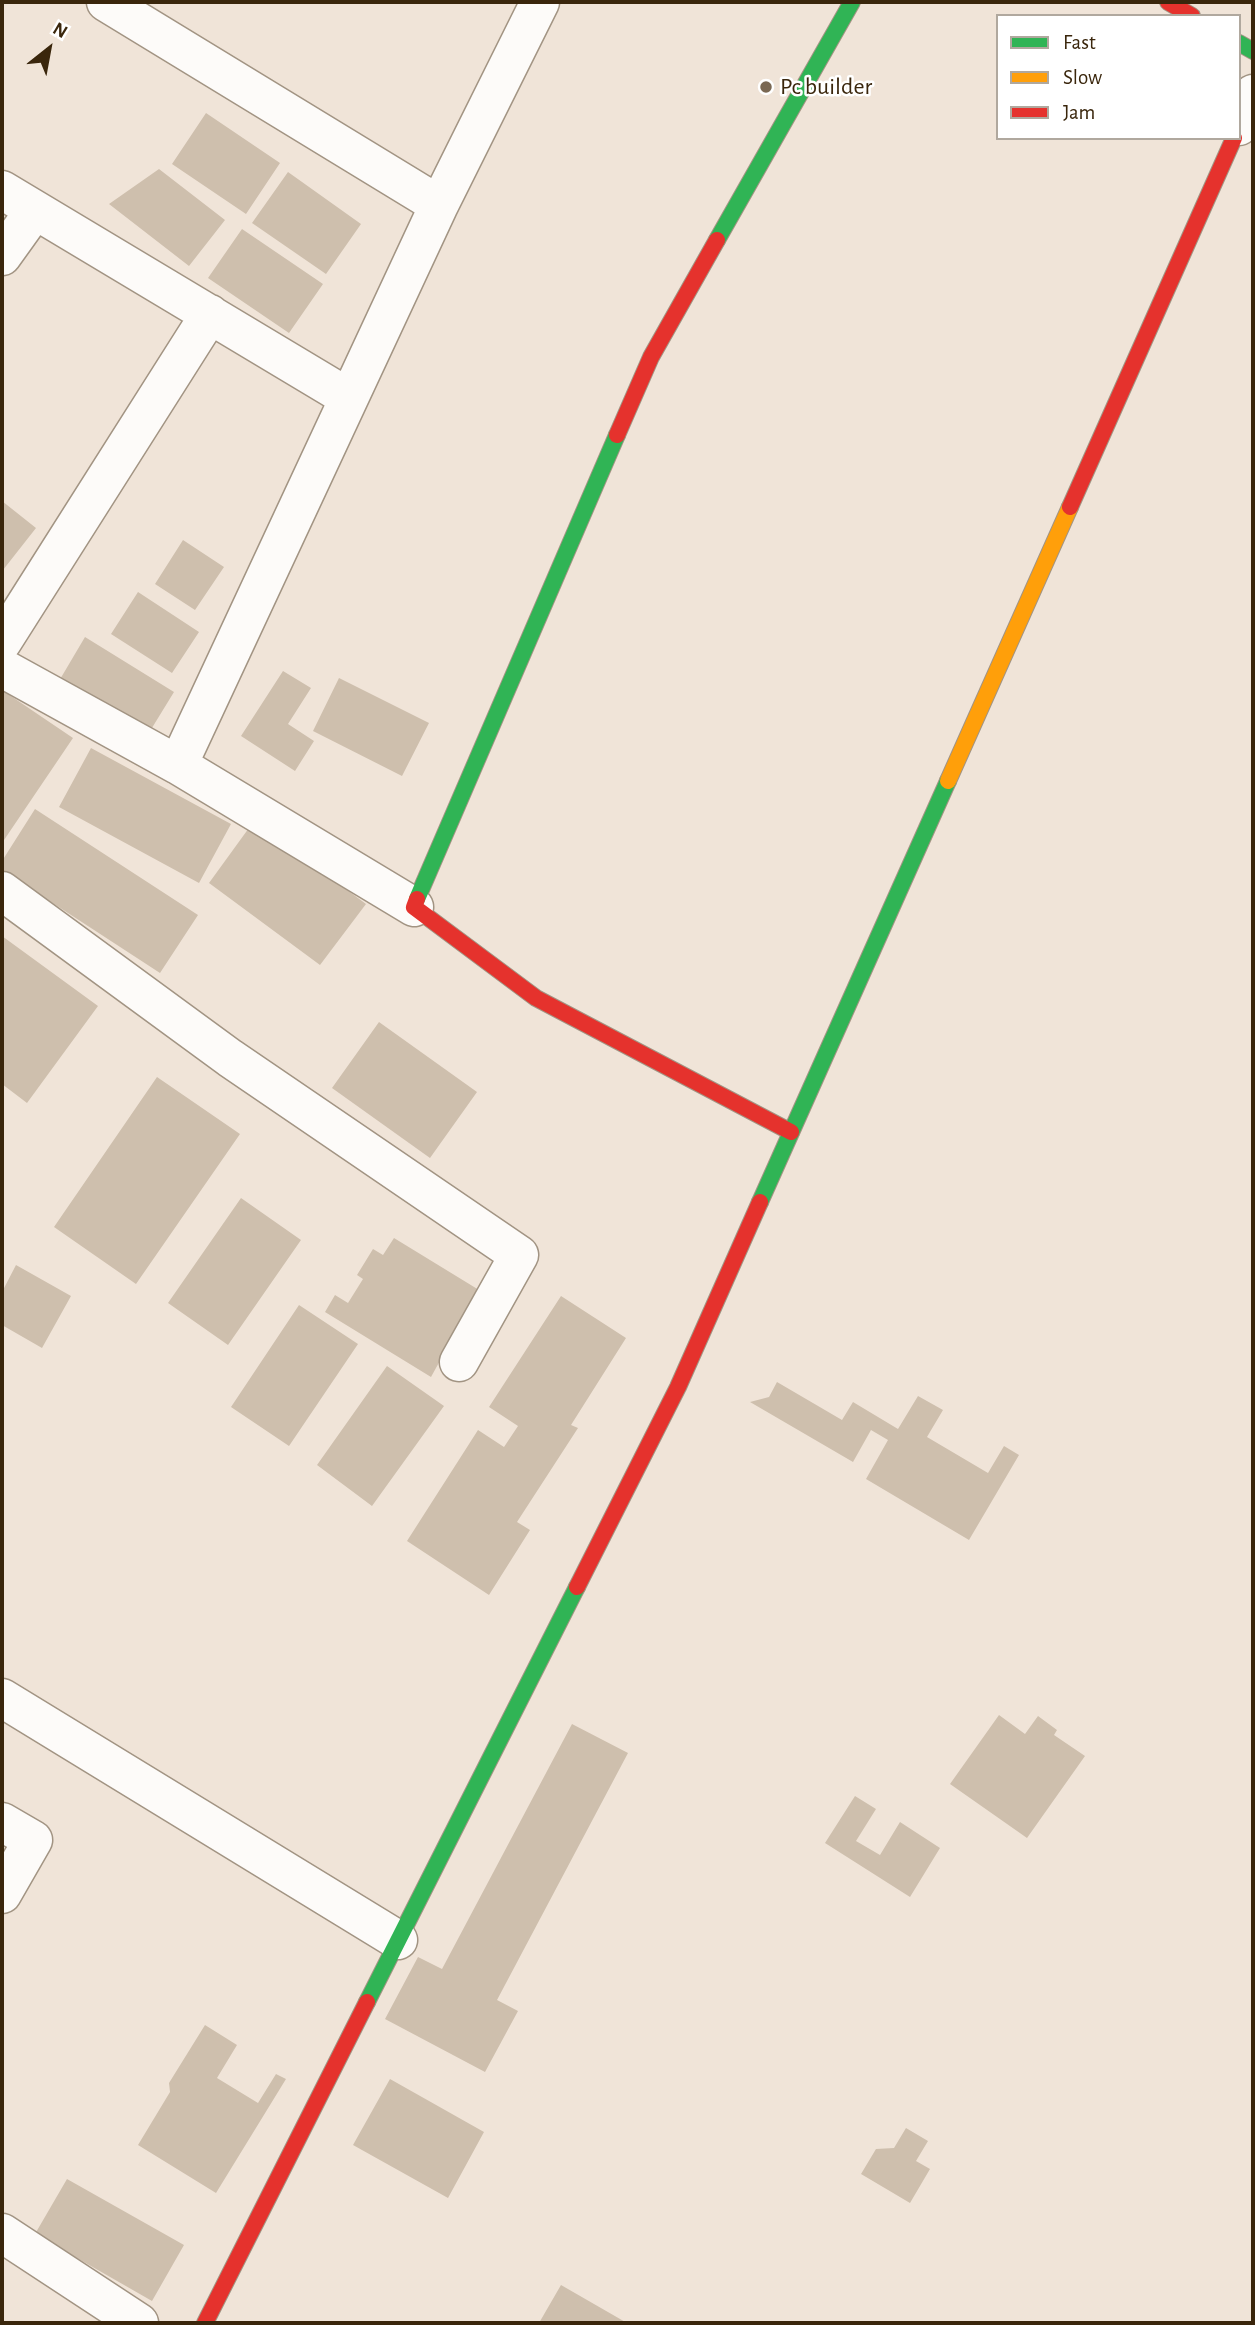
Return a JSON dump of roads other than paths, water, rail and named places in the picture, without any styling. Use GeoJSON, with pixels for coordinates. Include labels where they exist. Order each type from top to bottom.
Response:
{"type":"FeatureCollection","features":[{"type":"Feature","properties":{"kind":"street"},"geometry":{"type":"LineString","coordinates":[[106,2],[439,205]]}},
{"type":"Feature","properties":{"kind":"street"},"geometry":{"type":"LineString","coordinates":[[178,765],[439,205],[540,2]]}},
{"type":"Feature","properties":{"kind":"street"},"geometry":{"type":"LineString","coordinates":[[414,907],[651,357],[852,2]]}},
{"type":"Feature","properties":{"kind":"street"},"geometry":{"type":"LineString","coordinates":[[1168,2],[1189,14]]}},
{"type":"Feature","properties":{"kind":"street"},"geometry":{"type":"LineString","coordinates":[[1241,121],[1253,94]]}},
{"type":"Feature","properties":{"kind":"street"},"geometry":{"type":"LineString","coordinates":[[205,2323],[678,1387],[1233,140]]}},
{"type":"Feature","properties":{"kind":"street"},"geometry":{"type":"LineString","coordinates":[[2,190],[349,398]]}},
{"type":"Feature","properties":{"kind":"street"},"geometry":{"type":"LineString","coordinates":[[2,257],[35,210]]}},
{"type":"Feature","properties":{"kind":"street"},"geometry":{"type":"LineString","coordinates":[[2,642],[210,314]]}},
{"type":"Feature","properties":{"kind":"street"},"geometry":{"type":"LineString","coordinates":[[2,668],[178,765],[414,907],[536,998],[792,1132]]}},
{"type":"Feature","properties":{"kind":"street"},"geometry":{"type":"LineString","coordinates":[[2,891],[230,1058],[519,1255],[459,1362]]}},
{"type":"Feature","properties":{"kind":"street"},"geometry":{"type":"LineString","coordinates":[[2,1699],[398,1940]]}},
{"type":"Feature","properties":{"kind":"street"},"geometry":{"type":"LineString","coordinates":[[2,1822],[33,1840],[2,1894]]}},
{"type":"Feature","properties":{"kind":"street"},"geometry":{"type":"LineString","coordinates":[[2,2233],[139,2323]]}},
{"type":"Feature","properties":{"kind":"place","name":"Pc builder"},"geometry":{"type":"Point","coordinates":[766,87]}}]}
